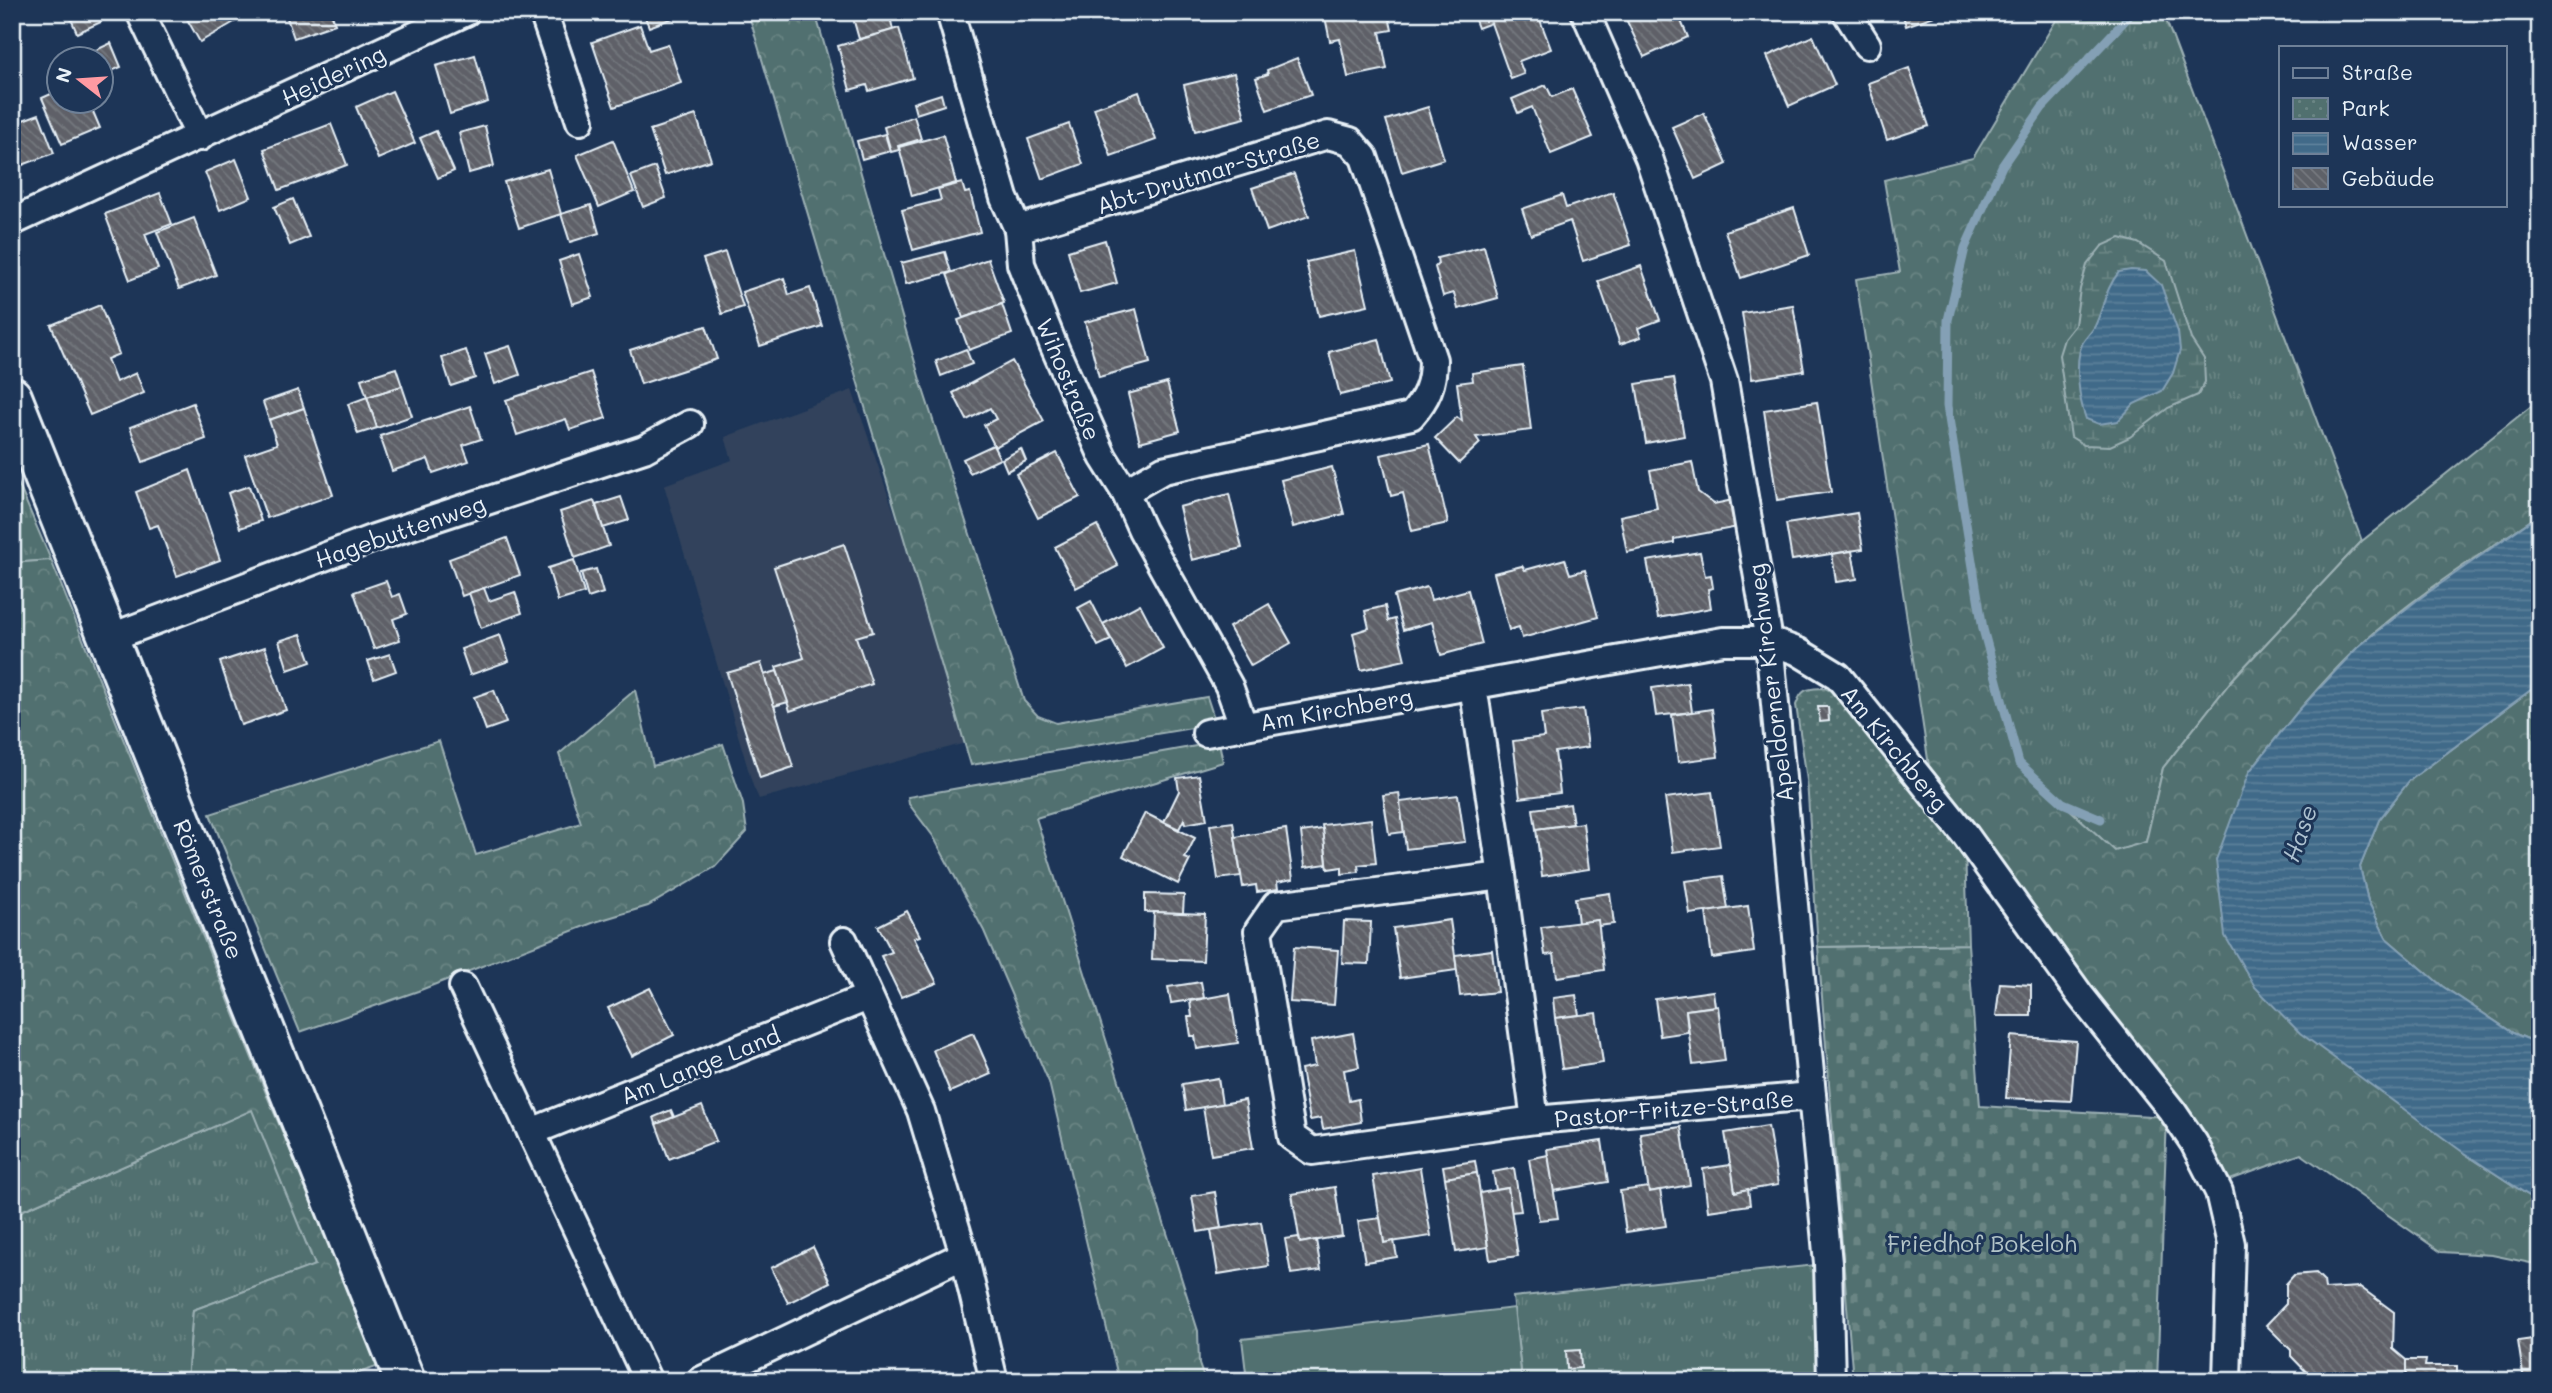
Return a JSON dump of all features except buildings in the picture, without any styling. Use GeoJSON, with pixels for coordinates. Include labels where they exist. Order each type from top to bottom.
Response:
{"type":"FeatureCollection","features":[{"type":"Feature","properties":{"kind":"street"},"geometry":{"type":"LineString","coordinates":[[140,12],[200,137]]}},
{"type":"Feature","properties":{"kind":"street","name":"Heidering"},"geometry":{"type":"LineString","coordinates":[[12,222],[466,12]]}},
{"type":"Feature","properties":{"kind":"street"},"geometry":{"type":"LineString","coordinates":[[543,12],[580,121]]}},
{"type":"Feature","properties":{"kind":"street","name":"Wihostraße"},"geometry":{"type":"LineString","coordinates":[[950,12],[1004,198],[1018,229],[1021,264],[1102,457],[1125,492],[1142,530],[1228,686],[1243,725]]}},
{"type":"Feature","properties":{"kind":"street","name":"Apeldorner Kirchweg"},"geometry":{"type":"LineString","coordinates":[[1585,12],[1649,158],[1724,381],[1769,641],[1828,1263],[1831,1381]]}},
{"type":"Feature","properties":{"kind":"street"},"geometry":{"type":"LineString","coordinates":[[1846,12],[1867,45]]}},
{"type":"Feature","properties":{"kind":"street","name":"Abt-Drutmar-Straße"},"geometry":{"type":"LineString","coordinates":[[1018,229],[1328,135],[1350,141],[1364,157],[1433,360],[1433,380],[1425,400],[1412,416],[1163,470],[1125,492]]}},
{"type":"Feature","properties":{"kind":"street","name":"Römerstraße"},"geometry":{"type":"LineString","coordinates":[[12,397],[405,1381]]}},
{"type":"Feature","properties":{"kind":"street","name":"Hagebuttenweg"},"geometry":{"type":"LineString","coordinates":[[109,638],[374,538],[644,449],[690,425]]}},
{"type":"Feature","properties":{"kind":"street","name":"Am Kirchberg"},"geometry":{"type":"LineString","coordinates":[[1206,733],[1723,641],[1769,641],[1797,650],[1838,676],[1966,836],[2080,995],[2173,1112],[2194,1143],[2219,1192],[2231,1244],[2227,1381]]}},
{"type":"Feature","properties":{"kind":"street","name":"Pastor-Fritze-Straße"},"geometry":{"type":"LineString","coordinates":[[1472,686],[1502,876],[1535,1120]]}},
{"type":"Feature","properties":{"kind":"street","name":"Pastor-Fritze-Straße"},"geometry":{"type":"LineString","coordinates":[[1502,876],[1276,905],[1258,931],[1292,1137],[1312,1151],[1535,1120],[1812,1096]]}},
{"type":"Feature","properties":{"kind":"street"},"geometry":{"type":"LineString","coordinates":[[844,941],[921,1111],[964,1255],[994,1381]]}},
{"type":"Feature","properties":{"kind":"street"},"geometry":{"type":"LineString","coordinates":[[463,987],[648,1381]]}},
{"type":"Feature","properties":{"kind":"street","name":"Am Lange Land"},"geometry":{"type":"LineString","coordinates":[[531,1132],[868,997]]}},
{"type":"Feature","properties":{"kind":"street"},"geometry":{"type":"LineString","coordinates":[[700,1381],[964,1255]]}},
{"type":"Feature","properties":{"kind":"shaded area"},"geometry":{"type":"Polygon","coordinates":[[[852,390],[973,741],[759,799],[664,485],[732,460],[725,437],[852,390]]]}},
{"type":"Feature","properties":{"kind":"green space"},"geometry":{"type":"Polygon","coordinates":[[[748,12],[815,12],[920,380],[1024,701],[1038,716],[1056,723],[1207,697],[1216,724],[971,765],[748,12]]]}},
{"type":"Feature","properties":{"kind":"green space"},"geometry":{"type":"Polygon","coordinates":[[[2061,12],[2133,12],[2042,108],[2002,166],[1965,248],[1948,320],[1947,406],[1983,629],[2019,763],[2115,851],[2146,842],[2163,768],[2232,680],[2362,541],[2540,399],[2540,514],[2423,594],[2358,647],[2315,692],[2249,772],[2464,1153],[2540,1203],[2540,1265],[2492,1255],[2441,1252],[2301,1154],[2230,1180],[2210,1148],[2081,979],[1929,766],[1856,279],[1900,272],[1884,180],[1973,158],[2061,12]]]}},
{"type":"Feature","properties":{"kind":"green space"},"geometry":{"type":"Polygon","coordinates":[[[2133,12],[2163,12],[2362,541],[2232,680],[2163,768],[2146,842],[2115,851],[2019,763],[1983,629],[1947,406],[1948,320],[1965,248],[2002,166],[2042,108],[2133,12]]]}},
{"type":"Feature","properties":{"kind":"green space"},"geometry":{"type":"Polygon","coordinates":[[[2120,238],[2138,243],[2166,261],[2191,339],[2204,359],[2205,382],[2198,395],[2168,408],[2130,437],[2110,446],[2084,445],[2071,437],[2059,355],[2064,339],[2075,325],[2080,289],[2087,265],[2102,246],[2120,238]]]}},
{"type":"Feature","properties":{"kind":"green space"},"geometry":{"type":"Polygon","coordinates":[[[12,469],[51,560],[12,563],[12,469]]]}},
{"type":"Feature","properties":{"kind":"green space"},"geometry":{"type":"Polygon","coordinates":[[[51,560],[270,1103],[382,1365],[336,1381],[187,1381],[193,1310],[315,1265],[252,1110],[12,1215],[12,563],[51,560]]]}},
{"type":"Feature","properties":{"kind":"green space"},"geometry":{"type":"Polygon","coordinates":[[[2540,683],[2540,1044],[2513,1033],[2442,986],[2386,938],[2368,901],[2360,867],[2379,820],[2409,781],[2540,683]]]}},
{"type":"Feature","properties":{"kind":"green space"},"geometry":{"type":"Polygon","coordinates":[[[1825,688],[1844,697],[1965,848],[1968,944],[1818,947],[1807,780],[1796,705],[1806,690],[1825,688]]]}},
{"type":"Feature","properties":{"kind":"green space"},"geometry":{"type":"Polygon","coordinates":[[[635,690],[653,766],[723,744],[743,804],[747,832],[715,867],[648,906],[595,922],[418,991],[300,1032],[210,814],[439,741],[476,855],[581,823],[559,754],[635,690]]]}},
{"type":"Feature","properties":{"kind":"green space"},"geometry":{"type":"Polygon","coordinates":[[[1219,742],[1223,762],[1036,818],[1198,1331],[1199,1364],[1205,1381],[1119,1381],[1049,1082],[984,931],[933,836],[909,804],[908,797],[1219,742]]]}},
{"type":"Feature","properties":{"kind":"green space","name":"Friedhof Bokeloh"},"geometry":{"type":"Polygon","coordinates":[[[1968,944],[1980,1106],[2167,1117],[2157,1381],[1853,1381],[1818,947],[1968,944]]]}},
{"type":"Feature","properties":{"kind":"green space"},"geometry":{"type":"Polygon","coordinates":[[[253,1109],[316,1265],[193,1310],[187,1381],[12,1381],[12,1215],[253,1109]]]}},
{"type":"Feature","properties":{"kind":"green space"},"geometry":{"type":"Polygon","coordinates":[[[1816,1265],[1819,1381],[1522,1381],[1513,1297],[1816,1265]]]}},
{"type":"Feature","properties":{"kind":"green space"},"geometry":{"type":"Polygon","coordinates":[[[1514,1308],[1522,1381],[1247,1381],[1242,1339],[1514,1308]]]}},
{"type":"Feature","properties":{"kind":"water"},"geometry":{"type":"Polygon","coordinates":[[[2146,271],[2161,285],[2178,332],[2180,350],[2173,373],[2162,391],[2134,404],[2118,421],[2099,424],[2086,419],[2083,411],[2078,361],[2083,342],[2095,326],[2114,278],[2119,272],[2146,271]]]}},
{"type":"Feature","properties":{"kind":"water","name":"Hase"},"geometry":{"type":"Polygon","coordinates":[[[2540,514],[2540,683],[2409,781],[2379,820],[2360,867],[2368,901],[2386,938],[2442,986],[2513,1033],[2540,1044],[2540,1203],[2464,1153],[2300,1033],[2255,987],[2225,936],[2216,860],[2249,772],[2298,711],[2358,647],[2416,601],[2540,514]]]}},
{"type":"Feature","properties":{"kind":"waterway"},"geometry":{"type":"LineString","coordinates":[[2101,819],[2063,803],[2019,763],[1983,629],[1947,406],[1948,320],[1965,248],[2002,166],[2042,108],[2133,12]]}}]}
